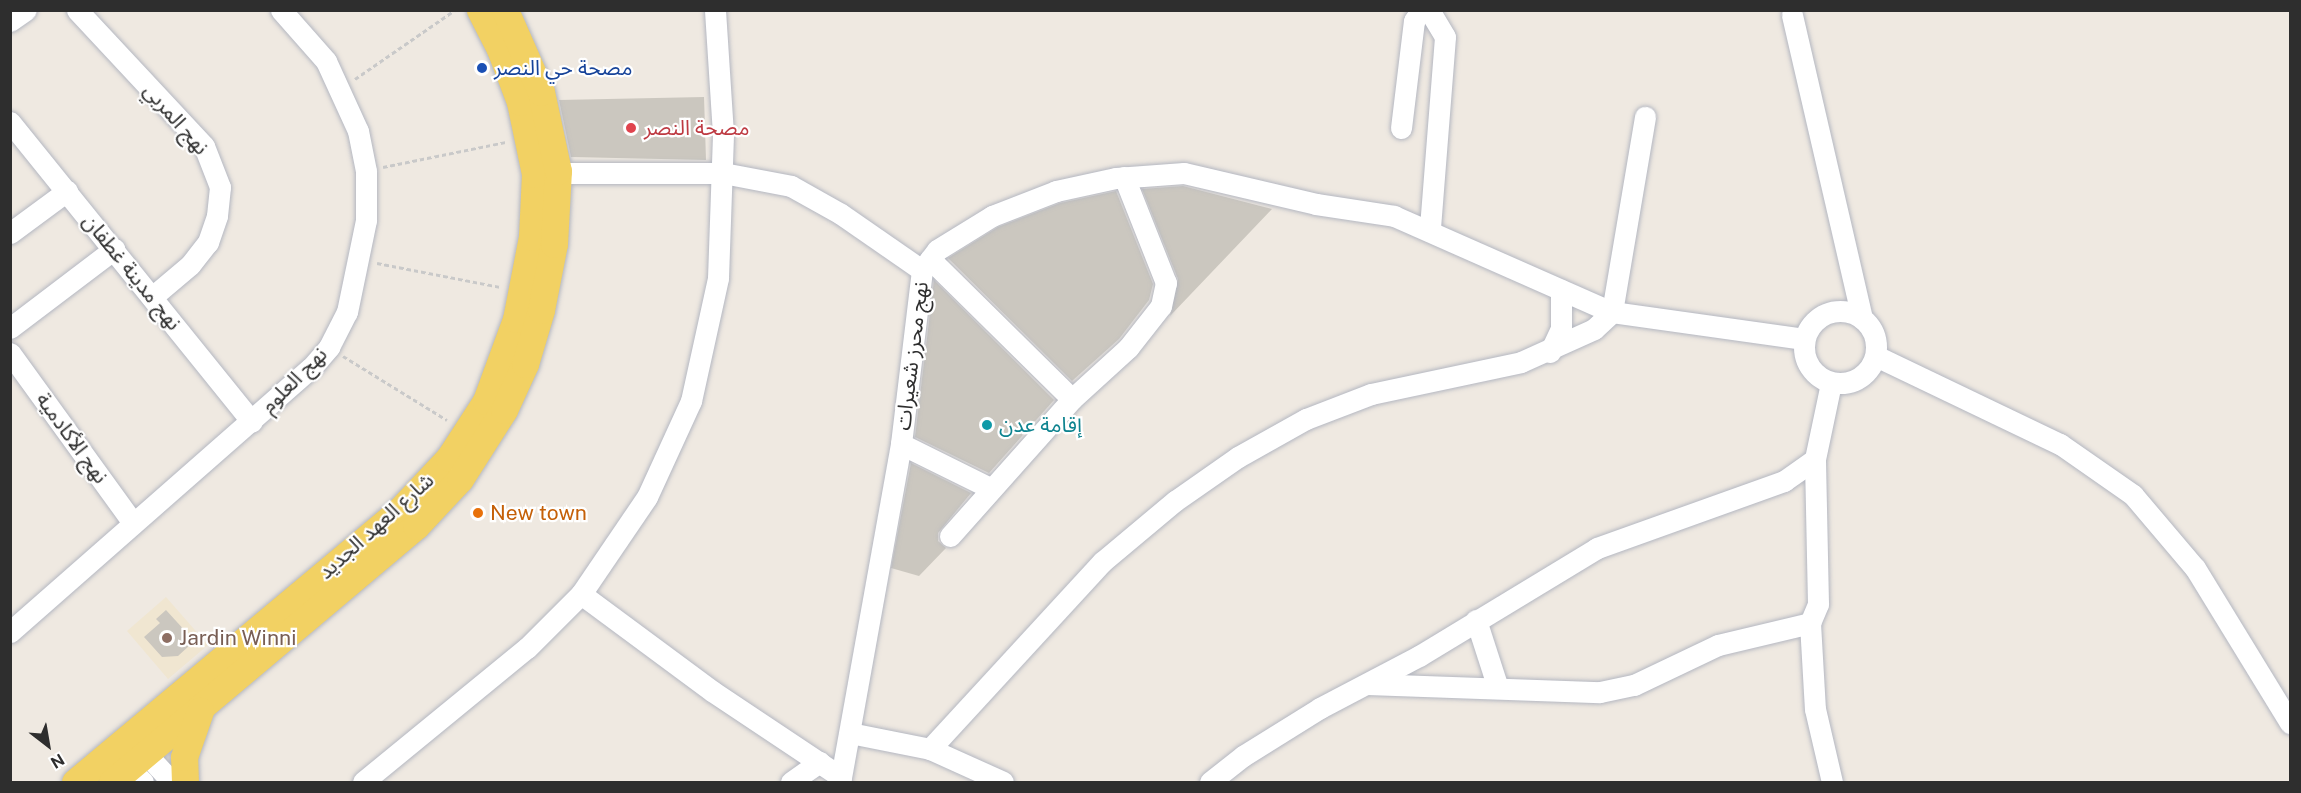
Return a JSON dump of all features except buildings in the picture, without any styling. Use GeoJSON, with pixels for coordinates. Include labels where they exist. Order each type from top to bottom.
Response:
{"type":"FeatureCollection","features":[{"type":"Feature","properties":{"kind":"main road","name":"شارع العهد الجديد"},"geometry":{"type":"LineString","coordinates":[[129,763],[401,509],[467,432],[486,401],[506,355],[522,292],[547,172],[529,138],[500,49],[480,10]]}},
{"type":"Feature","properties":{"kind":"main road","name":"شارع العهد الجديد"},"geometry":{"type":"LineString","coordinates":[[75,783],[129,763],[201,709],[416,526],[460,479],[483,446],[525,364],[541,310],[554,244],[541,92],[505,10]]}},
{"type":"Feature","properties":{"kind":"main road"},"geometry":{"type":"LineString","coordinates":[[185,783],[184,757],[201,709]]}},
{"type":"Feature","properties":{"kind":"street"},"geometry":{"type":"LineString","coordinates":[[10,21],[26,10]]}},
{"type":"Feature","properties":{"kind":"street","name":"نهج المربي"},"geometry":{"type":"LineString","coordinates":[[76,10],[204,146],[220,187],[217,216],[208,242],[190,265],[152,297]]}},
{"type":"Feature","properties":{"kind":"street","name":"نهج العلوم"},"geometry":{"type":"LineString","coordinates":[[13,625],[252,422],[329,347],[347,312],[360,260],[366,220],[366,171],[358,131],[341,88],[326,61],[281,10]]}},
{"type":"Feature","properties":{"kind":"street"},"geometry":{"type":"LineString","coordinates":[[363,783],[527,648],[581,594],[647,497],[691,401],[718,278],[723,173],[715,10]]}},
{"type":"Feature","properties":{"kind":"street"},"geometry":{"type":"LineString","coordinates":[[1401,128],[1414,21],[1421,10]]}},
{"type":"Feature","properties":{"kind":"street"},"geometry":{"type":"LineString","coordinates":[[1430,10],[1445,37],[1430,229]]}},
{"type":"Feature","properties":{"kind":"street"},"geometry":{"type":"LineString","coordinates":[[1792,15],[1862,318],[1876,342],[1876,356],[1859,379],[1831,383],[1809,366],[1804,339],[1810,326],[1834,311],[1862,318]]}},
{"type":"Feature","properties":{"kind":"street"},"geometry":{"type":"LineString","coordinates":[[930,749],[1102,562],[1175,501],[1238,457],[1306,418],[1371,394],[1521,362],[1550,352],[1594,329],[1612,312],[1645,117]]}},
{"type":"Feature","properties":{"kind":"street","name":"نهج مدينة غطفان"},"geometry":{"type":"LineString","coordinates":[[10,123],[252,422]]}},
{"type":"Feature","properties":{"kind":"street","name":"نهج محرز شعيرات"},"geometry":{"type":"LineString","coordinates":[[547,172],[723,173],[791,186],[926,264],[901,444],[841,780]]}},
{"type":"Feature","properties":{"kind":"street"},"geometry":{"type":"LineString","coordinates":[[1072,399],[926,264],[938,250],[992,216],[1056,191],[1124,177],[1184,174],[1316,204],[1371,210],[1430,229],[1612,312],[1804,339]]}},
{"type":"Feature","properties":{"kind":"street"},"geometry":{"type":"LineString","coordinates":[[950,536],[990,488],[1072,399],[1128,348],[1161,306],[1166,283],[1124,177]]}},
{"type":"Feature","properties":{"kind":"street"},"geometry":{"type":"LineString","coordinates":[[10,233],[67,191]]}},
{"type":"Feature","properties":{"kind":"street"},"geometry":{"type":"LineString","coordinates":[[10,328],[114,249]]}},
{"type":"Feature","properties":{"kind":"street"},"geometry":{"type":"LineString","coordinates":[[1550,352],[1561,328],[1562,290]]}},
{"type":"Feature","properties":{"kind":"street","name":"نهج الأكادمية"},"geometry":{"type":"LineString","coordinates":[[10,353],[133,523]]}},
{"type":"Feature","properties":{"kind":"street"},"geometry":{"type":"LineString","coordinates":[[1876,356],[2060,444],[2133,495],[2173,538],[2194,568],[2290,723]]}},
{"type":"Feature","properties":{"kind":"street"},"geometry":{"type":"LineString","coordinates":[[1831,383],[1815,459],[1818,604],[1810,623],[1815,709],[1832,783]]}},
{"type":"Feature","properties":{"kind":"street"},"geometry":{"type":"LineString","coordinates":[[901,444],[990,488]]}},
{"type":"Feature","properties":{"kind":"street"},"geometry":{"type":"LineString","coordinates":[[1210,783],[1243,756],[1598,548],[1784,481],[1815,459]]}},
{"type":"Feature","properties":{"kind":"street"},"geometry":{"type":"LineString","coordinates":[[581,594],[712,691],[820,762],[841,780]]}},
{"type":"Feature","properties":{"kind":"street"},"geometry":{"type":"LineString","coordinates":[[1476,620],[1498,688]]}},
{"type":"Feature","properties":{"kind":"street"},"geometry":{"type":"LineString","coordinates":[[1367,684],[1600,692],[1634,685],[1718,645],[1810,623]]}},
{"type":"Feature","properties":{"kind":"street"},"geometry":{"type":"LineString","coordinates":[[850,733],[930,749],[1004,783]]}},
{"type":"Feature","properties":{"kind":"street"},"geometry":{"type":"LineString","coordinates":[[791,783],[820,762]]}},
{"type":"Feature","properties":{"kind":"street"},"geometry":{"type":"LineString","coordinates":[[129,763],[172,783]]}},
{"type":"Feature","properties":{"kind":"path"},"geometry":{"type":"LineString","coordinates":[[341,88],[455,10]]}},
{"type":"Feature","properties":{"kind":"path"},"geometry":{"type":"LineString","coordinates":[[366,171],[529,138]]}},
{"type":"Feature","properties":{"kind":"path"},"geometry":{"type":"LineString","coordinates":[[360,260],[522,292]]}},
{"type":"Feature","properties":{"kind":"path"},"geometry":{"type":"LineString","coordinates":[[329,347],[467,432]]}},
{"type":"Feature","properties":{"kind":"shaded area","name":"Jardin Winni"},"geometry":{"type":"Polygon","coordinates":[[[166,597],[208,645],[168,679],[127,631],[166,597]]]}},
{"type":"Feature","properties":{"kind":"place","name":"مصحة حي النصر"},"geometry":{"type":"Point","coordinates":[482,68]}},
{"type":"Feature","properties":{"kind":"place","name":"مصحة النصر"},"geometry":{"type":"Point","coordinates":[631,128]}},
{"type":"Feature","properties":{"kind":"place","name":"إقامة عدن"},"geometry":{"type":"Point","coordinates":[987,425]}},
{"type":"Feature","properties":{"kind":"place","name":"New town"},"geometry":{"type":"Point","coordinates":[478,513]}},
{"type":"Feature","properties":{"kind":"place","name":"Jardin Winni"},"geometry":{"type":"Point","coordinates":[167,638]}}]}
